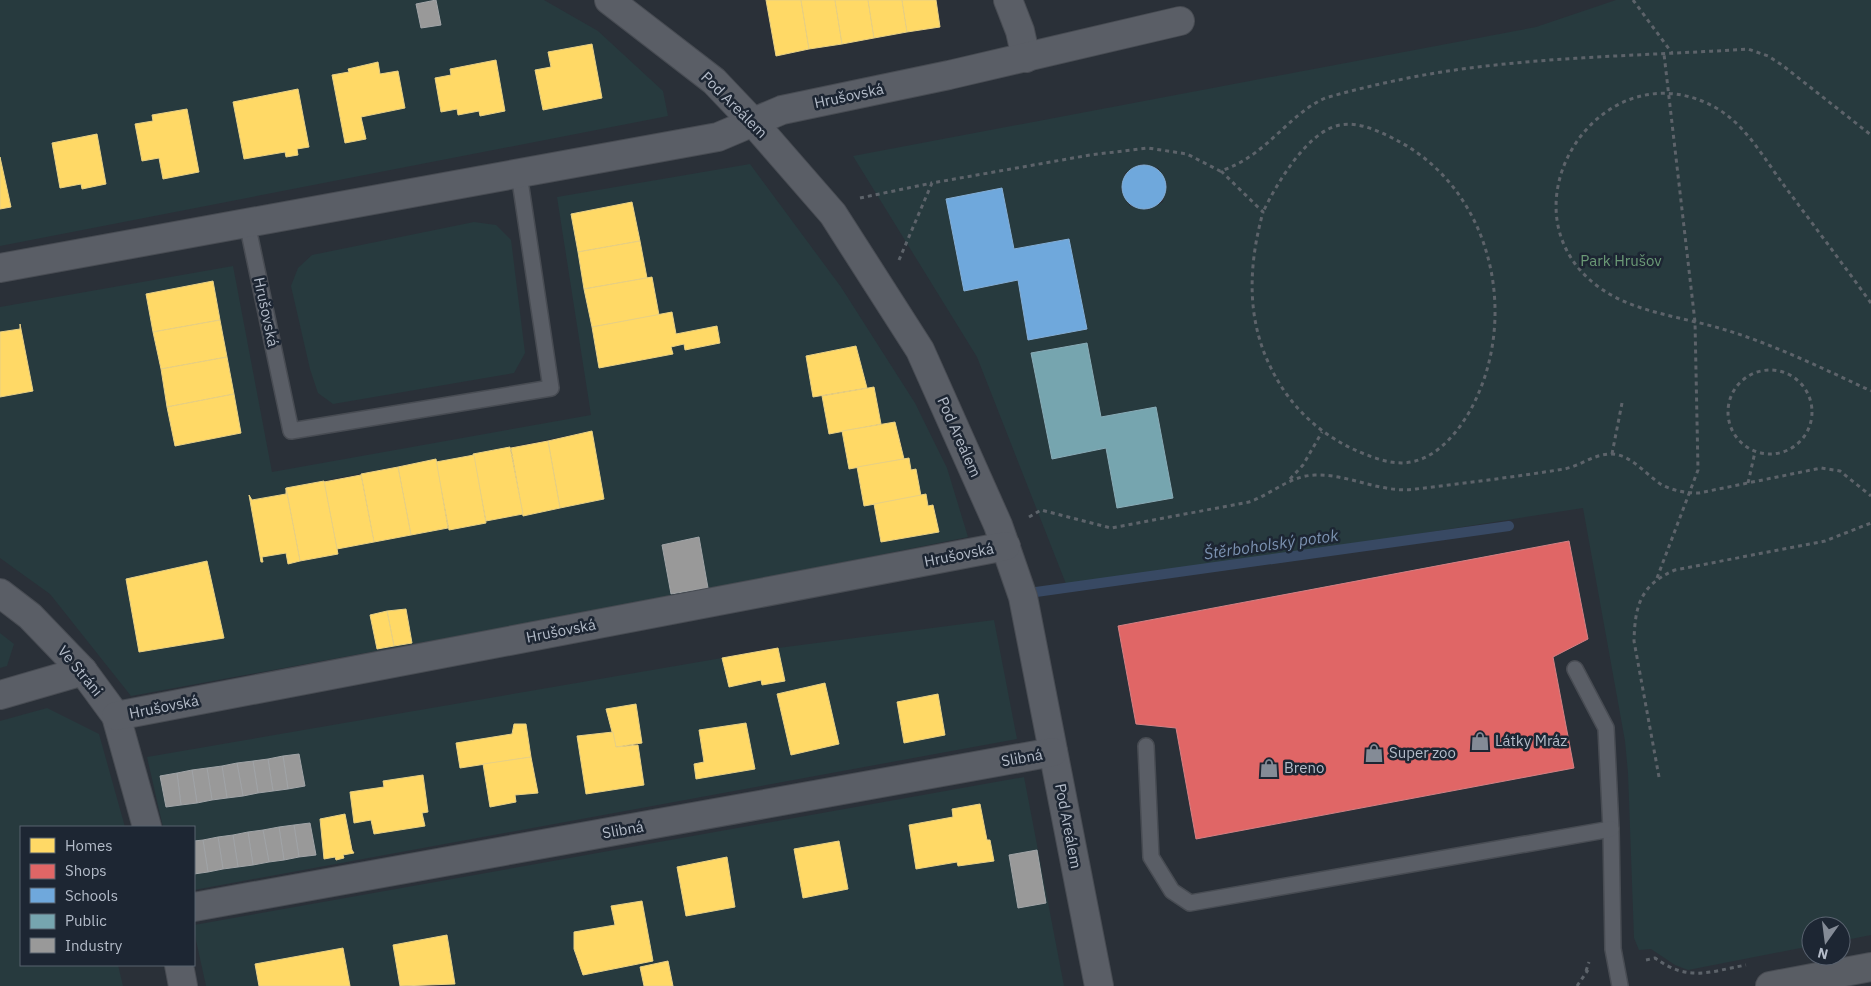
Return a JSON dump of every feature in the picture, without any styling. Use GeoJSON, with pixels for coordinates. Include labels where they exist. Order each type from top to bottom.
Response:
{"type":"FeatureCollection","features":[{"type":"Feature","properties":{"kind":"street","name":"Pod Areálem"},"geometry":{"type":"LineString","coordinates":[[609,0],[714,81],[752,121],[834,214],[920,350],[1006,546],[1022,597],[1099,986]]}},
{"type":"Feature","properties":{"kind":"street"},"geometry":{"type":"LineString","coordinates":[[1008,0],[1020,31],[1026,58]]}},
{"type":"Feature","properties":{"kind":"street","name":"Hrušovská"},"geometry":{"type":"LineString","coordinates":[[0,268],[718,136],[782,110],[1026,58],[1180,21]]}},
{"type":"Feature","properties":{"kind":"street","name":"Hrušovská"},"geometry":{"type":"LineString","coordinates":[[116,716],[1006,546]]}},
{"type":"Feature","properties":{"kind":"street","name":"Ve Stráni"},"geometry":{"type":"LineString","coordinates":[[0,592],[30,616],[83,671],[116,716],[146,826]]}},
{"type":"Feature","properties":{"kind":"street"},"geometry":{"type":"LineString","coordinates":[[0,695],[83,671]]}},
{"type":"Feature","properties":{"kind":"street","name":"Slibná"},"geometry":{"type":"LineString","coordinates":[[195,907],[1053,752]]}},
{"type":"Feature","properties":{"kind":"street"},"geometry":{"type":"LineString","coordinates":[[179,966],[183,986]]}},
{"type":"Feature","properties":{"kind":"street"},"geometry":{"type":"LineString","coordinates":[[1770,986],[1871,967]]}},
{"type":"Feature","properties":{"kind":"lane","name":"Hrušovská"},"geometry":{"type":"LineString","coordinates":[[246,223],[291,431],[551,388],[519,174]]}},
{"type":"Feature","properties":{"kind":"lane"},"geometry":{"type":"LineString","coordinates":[[1575,669],[1606,728],[1611,829],[1613,949],[1620,986]]}},
{"type":"Feature","properties":{"kind":"lane"},"geometry":{"type":"LineString","coordinates":[[1146,746],[1151,857],[1172,891],[1190,903],[1611,829]]}},
{"type":"Feature","properties":{"kind":"path"},"geometry":{"type":"LineString","coordinates":[[1633,0],[1672,53]]}},
{"type":"Feature","properties":{"kind":"path"},"geometry":{"type":"LineString","coordinates":[[1220,171],[1231,168],[1258,151],[1314,103],[1365,87],[1476,67],[1672,53],[1748,49],[1763,54],[1782,65],[1871,135]]}},
{"type":"Feature","properties":{"kind":"path"},"geometry":{"type":"LineString","coordinates":[[1659,777],[1634,641],[1634,621],[1645,591],[1657,578],[1698,470],[1694,322],[1664,54]]}},
{"type":"Feature","properties":{"kind":"path"},"geometry":{"type":"LineString","coordinates":[[1871,303],[1740,127],[1718,109],[1700,100],[1669,94],[1648,96],[1616,104],[1601,113],[1569,151],[1558,189],[1558,226],[1572,257],[1583,274],[1597,286],[1632,305],[1694,322],[1767,346],[1871,392]]}},
{"type":"Feature","properties":{"kind":"path"},"geometry":{"type":"LineString","coordinates":[[1340,125],[1353,125],[1388,136],[1424,158],[1439,170],[1466,202],[1484,241],[1495,301],[1495,327],[1491,351],[1479,392],[1470,410],[1450,439],[1426,457],[1411,462],[1397,463],[1361,453],[1322,432],[1302,413],[1280,384],[1268,363],[1257,326],[1251,279],[1254,250],[1264,212],[1280,182],[1314,139],[1329,129],[1340,125]]}},
{"type":"Feature","properties":{"kind":"path"},"geometry":{"type":"LineString","coordinates":[[854,200],[932,183],[1090,155],[1148,148],[1187,154],[1220,171],[1264,212]]}},
{"type":"Feature","properties":{"kind":"path"},"geometry":{"type":"LineString","coordinates":[[898,263],[932,183]]}},
{"type":"Feature","properties":{"kind":"path"},"geometry":{"type":"LineString","coordinates":[[1767,369],[1781,371],[1794,377],[1804,386],[1813,412],[1811,425],[1804,438],[1795,447],[1782,453],[1768,455],[1755,452],[1738,439],[1728,420],[1728,406],[1732,392],[1741,381],[1753,373],[1767,369]]}},
{"type":"Feature","properties":{"kind":"path"},"geometry":{"type":"LineString","coordinates":[[1612,454],[1622,403]]}},
{"type":"Feature","properties":{"kind":"path"},"geometry":{"type":"LineString","coordinates":[[1029,525],[1029,516],[1041,510],[1111,528],[1249,502],[1264,497],[1290,480],[1303,465],[1322,432]]}},
{"type":"Feature","properties":{"kind":"path"},"geometry":{"type":"LineString","coordinates":[[1748,483],[1755,452]]}},
{"type":"Feature","properties":{"kind":"path"},"geometry":{"type":"LineString","coordinates":[[1290,480],[1316,475],[1345,478],[1389,488],[1413,490],[1565,468],[1593,458],[1612,454],[1638,466],[1664,485],[1688,493],[1821,468],[1840,471],[1871,496]]}},
{"type":"Feature","properties":{"kind":"path"},"geometry":{"type":"LineString","coordinates":[[1657,578],[1675,570],[1825,541],[1871,523]]}},
{"type":"Feature","properties":{"kind":"path"},"geometry":{"type":"LineString","coordinates":[[1646,960],[1654,958],[1674,971],[1686,974],[1747,964]]}},
{"type":"Feature","properties":{"kind":"path"},"geometry":{"type":"LineString","coordinates":[[1577,986],[1586,971],[1593,969]]}},
{"type":"Feature","properties":{"kind":"green space"},"geometry":{"type":"Polygon","coordinates":[[[0,0],[436,0],[544,0],[598,31],[663,91],[668,116],[0,246],[0,209],[11,206],[0,157],[0,0]],[[436,0],[416,4],[421,28],[441,25],[436,0]],[[592,44],[548,52],[551,67],[536,70],[543,110],[602,98],[592,44]],[[496,60],[450,68],[451,75],[435,78],[441,112],[457,109],[458,115],[479,111],[480,116],[505,111],[496,60]],[[378,62],[348,69],[349,72],[332,75],[345,143],[366,139],[361,117],[405,108],[397,71],[380,74],[378,62]],[[298,90],[233,102],[244,159],[285,152],[286,157],[297,149],[309,147],[298,90]],[[187,109],[152,115],[153,121],[136,124],[159,158],[163,179],[199,172],[187,109]],[[97,134],[52,143],[60,187],[81,184],[83,188],[106,184],[97,134]]]}},
{"type":"Feature","properties":{"kind":"green space","name":"Park Hrušov"},"geometry":{"type":"Polygon","coordinates":[[[1616,0],[1871,0],[1871,935],[1851,939],[1851,916],[1801,916],[1801,948],[1688,970],[1675,965],[1651,949],[1639,950],[1634,938],[1628,773],[1625,741],[1583,508],[1068,589],[977,357],[853,156],[1536,27],[1616,0]],[[1141,164],[1125,173],[1121,190],[1130,206],[1148,210],[1163,202],[1167,184],[1158,168],[1141,164]],[[946,199],[964,290],[1018,280],[1028,340],[1086,329],[1069,239],[1014,249],[946,199]],[[1087,343],[1032,353],[1052,458],[1106,448],[1118,508],[1173,498],[1156,407],[1101,417],[1087,343]]]}},
{"type":"Feature","properties":{"kind":"green space"},"geometry":{"type":"Polygon","coordinates":[[[750,164],[841,287],[915,403],[947,468],[968,537],[697,592],[131,696],[50,594],[0,558],[0,397],[33,391],[21,324],[20,329],[0,332],[0,307],[233,266],[272,472],[591,415],[557,197],[750,164]],[[632,202],[571,214],[599,368],[672,354],[671,347],[684,344],[686,350],[720,343],[717,327],[676,334],[672,313],[659,315],[652,277],[647,278],[632,202]],[[213,282],[146,294],[175,446],[241,433],[213,282]],[[856,346],[806,356],[813,397],[822,396],[829,434],[842,431],[849,469],[857,467],[864,506],[874,504],[881,542],[939,532],[934,505],[928,506],[926,495],[921,496],[916,469],[911,470],[904,459],[901,441],[898,441],[895,422],[881,424],[874,387],[867,388],[856,346]],[[591,431],[436,462],[435,459],[286,488],[286,494],[252,500],[249,495],[261,562],[263,561],[262,557],[286,553],[288,564],[337,554],[337,549],[604,499],[591,431]],[[699,538],[662,545],[671,594],[708,588],[699,538]],[[207,561],[126,579],[139,652],[224,638],[207,561]],[[405,609],[370,615],[377,649],[412,643],[405,609]]]}},
{"type":"Feature","properties":{"kind":"green space"},"geometry":{"type":"Polygon","coordinates":[[[474,222],[496,225],[511,240],[525,353],[514,373],[333,404],[318,393],[310,369],[291,286],[298,268],[312,255],[474,222]]]}},
{"type":"Feature","properties":{"kind":"green space"},"geometry":{"type":"Polygon","coordinates":[[[994,620],[1017,739],[195,890],[195,874],[315,855],[310,823],[195,841],[195,826],[163,826],[147,757],[722,658],[729,687],[761,680],[762,685],[785,681],[778,648],[994,620]],[[825,683],[777,694],[791,755],[839,743],[825,683]],[[938,695],[897,702],[905,743],[945,735],[938,695]],[[636,705],[606,709],[613,732],[578,736],[644,784],[638,745],[642,742],[636,705]],[[746,723],[699,731],[704,762],[694,764],[696,779],[755,769],[746,723]],[[514,724],[512,734],[456,743],[460,768],[483,764],[490,807],[516,802],[515,795],[538,793],[526,724],[514,724]],[[299,754],[161,776],[166,807],[305,786],[299,754]],[[423,775],[383,781],[384,787],[350,792],[354,823],[371,820],[374,834],[424,826],[422,813],[428,812],[423,775]],[[345,815],[320,819],[324,858],[335,857],[336,860],[344,858],[343,855],[354,853],[345,815]]]}},
{"type":"Feature","properties":{"kind":"green space"},"geometry":{"type":"Polygon","coordinates":[[[0,633],[14,644],[7,666],[0,668],[0,633]]]}},
{"type":"Feature","properties":{"kind":"green space"},"geometry":{"type":"Polygon","coordinates":[[[47,708],[99,734],[125,826],[20,826],[20,966],[118,966],[123,986],[0,986],[0,721],[47,708]]]}},
{"type":"Feature","properties":{"kind":"green space"},"geometry":{"type":"Polygon","coordinates":[[[1024,777],[1064,986],[673,986],[668,961],[640,967],[644,986],[445,986],[455,984],[447,936],[393,945],[400,986],[350,986],[343,948],[255,964],[259,986],[206,986],[195,936],[195,925],[1024,777]],[[980,804],[952,809],[953,817],[909,825],[916,869],[957,862],[958,866],[993,861],[980,804]],[[839,841],[794,849],[803,898],[847,888],[839,841]],[[726,858],[677,867],[686,916],[735,907],[726,858]],[[642,901],[611,906],[615,925],[575,939],[576,959],[583,974],[653,961],[642,901]]]}},
{"type":"Feature","properties":{"kind":"building: Homes"},"geometry":{"type":"Polygon","coordinates":[[[766,0],[801,0],[809,49],[776,56],[766,0]]]}},
{"type":"Feature","properties":{"kind":"building: Homes"},"geometry":{"type":"Polygon","coordinates":[[[801,0],[835,0],[842,44],[809,49],[801,0]]]}},
{"type":"Feature","properties":{"kind":"building: Homes"},"geometry":{"type":"Polygon","coordinates":[[[835,0],[868,0],[874,38],[842,44],[835,0]]]}},
{"type":"Feature","properties":{"kind":"building: Homes"},"geometry":{"type":"Polygon","coordinates":[[[868,0],[902,0],[907,32],[874,38],[868,0]]]}},
{"type":"Feature","properties":{"kind":"building: Homes"},"geometry":{"type":"Polygon","coordinates":[[[902,0],[936,0],[940,27],[907,32],[902,0]]]}},
{"type":"Feature","properties":{"kind":"building: Homes"},"geometry":{"type":"Polygon","coordinates":[[[592,44],[602,98],[543,110],[535,70],[551,67],[548,52],[592,44]]]}},
{"type":"Feature","properties":{"kind":"building: Homes"},"geometry":{"type":"Polygon","coordinates":[[[496,60],[505,111],[480,116],[479,111],[458,115],[457,109],[441,112],[435,78],[451,75],[450,69],[496,60]]]}},
{"type":"Feature","properties":{"kind":"building: Homes"},"geometry":{"type":"Polygon","coordinates":[[[378,62],[380,74],[398,71],[405,108],[361,117],[366,139],[345,143],[332,75],[349,72],[348,69],[378,62]]]}},
{"type":"Feature","properties":{"kind":"building: Homes"},"geometry":{"type":"Polygon","coordinates":[[[298,89],[309,147],[297,149],[298,155],[286,157],[285,152],[244,159],[233,102],[298,89]]]}},
{"type":"Feature","properties":{"kind":"building: Homes"},"geometry":{"type":"Polygon","coordinates":[[[187,109],[199,172],[163,179],[159,158],[142,161],[135,124],[153,121],[152,115],[187,109]]]}},
{"type":"Feature","properties":{"kind":"building: Homes"},"geometry":{"type":"Polygon","coordinates":[[[97,134],[106,184],[82,189],[81,184],[60,188],[52,143],[97,134]]]}},
{"type":"Feature","properties":{"kind":"building: Homes"},"geometry":{"type":"Polygon","coordinates":[[[0,157],[11,207],[0,209],[0,157]]]}},
{"type":"Feature","properties":{"kind":"building: Homes"},"geometry":{"type":"Polygon","coordinates":[[[632,202],[640,241],[578,252],[571,214],[632,202]]]}},
{"type":"Feature","properties":{"kind":"building: Homes"},"geometry":{"type":"Polygon","coordinates":[[[640,241],[647,278],[584,289],[578,252],[640,241]]]}},
{"type":"Feature","properties":{"kind":"building: Homes"},"geometry":{"type":"Polygon","coordinates":[[[652,277],[659,315],[592,327],[584,289],[652,277]]]}},
{"type":"Feature","properties":{"kind":"building: Homes"},"geometry":{"type":"Polygon","coordinates":[[[213,281],[220,320],[153,332],[146,294],[213,281]]]}},
{"type":"Feature","properties":{"kind":"building: Homes"},"geometry":{"type":"Polygon","coordinates":[[[672,312],[676,334],[717,326],[720,343],[685,350],[684,344],[671,347],[673,354],[599,368],[592,327],[672,312]]]}},
{"type":"Feature","properties":{"kind":"building: Homes"},"geometry":{"type":"Polygon","coordinates":[[[220,320],[227,357],[161,369],[153,332],[220,320]]]}},
{"type":"Feature","properties":{"kind":"building: Homes"},"geometry":{"type":"Polygon","coordinates":[[[20,324],[33,391],[0,397],[0,332],[20,329],[20,324]]]}},
{"type":"Feature","properties":{"kind":"building: Homes"},"geometry":{"type":"Polygon","coordinates":[[[856,346],[867,388],[813,397],[806,356],[856,346]]]}},
{"type":"Feature","properties":{"kind":"building: Homes"},"geometry":{"type":"Polygon","coordinates":[[[227,357],[234,394],[167,407],[161,369],[227,357]]]}},
{"type":"Feature","properties":{"kind":"building: Homes"},"geometry":{"type":"Polygon","coordinates":[[[874,387],[881,424],[829,434],[822,396],[874,387]]]}},
{"type":"Feature","properties":{"kind":"building: Homes"},"geometry":{"type":"Polygon","coordinates":[[[234,394],[241,433],[175,446],[167,407],[234,394]]]}},
{"type":"Feature","properties":{"kind":"building: Homes"},"geometry":{"type":"Polygon","coordinates":[[[895,422],[904,459],[849,469],[842,431],[895,422]]]}},
{"type":"Feature","properties":{"kind":"building: Homes"},"geometry":{"type":"Polygon","coordinates":[[[592,431],[604,499],[560,508],[548,441],[592,431]]]}},
{"type":"Feature","properties":{"kind":"building: Homes"},"geometry":{"type":"Polygon","coordinates":[[[548,441],[560,508],[523,516],[511,448],[548,441]]]}},
{"type":"Feature","properties":{"kind":"building: Homes"},"geometry":{"type":"Polygon","coordinates":[[[510,447],[523,514],[486,521],[473,454],[510,447]]]}},
{"type":"Feature","properties":{"kind":"building: Homes"},"geometry":{"type":"Polygon","coordinates":[[[474,455],[486,523],[449,530],[436,462],[474,455]]]}},
{"type":"Feature","properties":{"kind":"building: Homes"},"geometry":{"type":"Polygon","coordinates":[[[909,458],[911,470],[916,469],[921,496],[864,506],[857,467],[909,458]]]}},
{"type":"Feature","properties":{"kind":"building: Homes"},"geometry":{"type":"Polygon","coordinates":[[[436,459],[448,528],[411,535],[398,467],[436,459]]]}},
{"type":"Feature","properties":{"kind":"building: Homes"},"geometry":{"type":"Polygon","coordinates":[[[398,467],[411,535],[374,542],[361,474],[398,467]]]}},
{"type":"Feature","properties":{"kind":"building: Homes"},"geometry":{"type":"Polygon","coordinates":[[[361,475],[374,542],[337,549],[324,482],[361,475]]]}},
{"type":"Feature","properties":{"kind":"building: Homes"},"geometry":{"type":"Polygon","coordinates":[[[324,481],[338,554],[300,561],[286,488],[324,481]]]}},
{"type":"Feature","properties":{"kind":"building: Homes"},"geometry":{"type":"Polygon","coordinates":[[[286,488],[300,561],[288,564],[286,553],[262,557],[263,562],[261,562],[249,495],[252,500],[286,494],[286,488]]]}},
{"type":"Feature","properties":{"kind":"building: Homes"},"geometry":{"type":"Polygon","coordinates":[[[926,494],[928,506],[933,505],[939,532],[881,542],[874,504],[926,494]]]}},
{"type":"Feature","properties":{"kind":"building: Homes"},"geometry":{"type":"Polygon","coordinates":[[[207,561],[224,638],[139,652],[126,579],[207,561]]]}},
{"type":"Feature","properties":{"kind":"building: Homes"},"geometry":{"type":"Polygon","coordinates":[[[406,609],[412,643],[394,646],[387,611],[406,609]]]}},
{"type":"Feature","properties":{"kind":"building: Homes"},"geometry":{"type":"Polygon","coordinates":[[[387,611],[394,646],[377,649],[370,615],[387,611]]]}},
{"type":"Feature","properties":{"kind":"building: Homes"},"geometry":{"type":"Polygon","coordinates":[[[778,648],[785,681],[762,685],[761,680],[729,687],[722,658],[778,648]]]}},
{"type":"Feature","properties":{"kind":"building: Homes"},"geometry":{"type":"Polygon","coordinates":[[[825,683],[839,744],[791,755],[777,694],[825,683]]]}},
{"type":"Feature","properties":{"kind":"building: Homes"},"geometry":{"type":"Polygon","coordinates":[[[938,694],[945,735],[904,743],[897,702],[938,694]]]}},
{"type":"Feature","properties":{"kind":"building: Homes"},"geometry":{"type":"Polygon","coordinates":[[[636,704],[642,743],[616,747],[606,709],[636,704]]]}},
{"type":"Feature","properties":{"kind":"building: Homes"},"geometry":{"type":"Polygon","coordinates":[[[746,723],[755,769],[696,779],[694,764],[704,762],[699,730],[746,723]]]}},
{"type":"Feature","properties":{"kind":"building: Homes"},"geometry":{"type":"Polygon","coordinates":[[[514,724],[526,724],[531,757],[460,768],[456,743],[512,734],[514,724]]]}},
{"type":"Feature","properties":{"kind":"building: Homes"},"geometry":{"type":"Polygon","coordinates":[[[613,732],[616,747],[638,745],[644,785],[586,794],[577,736],[613,732]]]}},
{"type":"Feature","properties":{"kind":"building: Homes"},"geometry":{"type":"Polygon","coordinates":[[[531,757],[538,793],[515,795],[516,802],[490,807],[483,764],[531,757]]]}},
{"type":"Feature","properties":{"kind":"building: Homes"},"geometry":{"type":"Polygon","coordinates":[[[423,775],[428,812],[422,813],[425,826],[374,834],[371,820],[354,823],[350,792],[384,787],[383,781],[423,775]]]}},
{"type":"Feature","properties":{"kind":"building: Homes"},"geometry":{"type":"Polygon","coordinates":[[[980,804],[987,840],[990,840],[994,861],[958,866],[957,862],[916,869],[909,825],[953,817],[952,809],[980,804]]]}},
{"type":"Feature","properties":{"kind":"building: Homes"},"geometry":{"type":"Polygon","coordinates":[[[345,814],[354,853],[343,855],[344,858],[336,860],[335,857],[324,859],[320,819],[345,814]]]}},
{"type":"Feature","properties":{"kind":"building: Homes"},"geometry":{"type":"Polygon","coordinates":[[[839,841],[848,889],[803,898],[794,849],[839,841]]]}},
{"type":"Feature","properties":{"kind":"building: Homes"},"geometry":{"type":"Polygon","coordinates":[[[727,857],[735,907],[686,916],[677,867],[727,857]]]}},
{"type":"Feature","properties":{"kind":"building: Homes"},"geometry":{"type":"Polygon","coordinates":[[[642,901],[653,961],[583,975],[574,949],[574,932],[615,925],[611,906],[642,901]]]}},
{"type":"Feature","properties":{"kind":"building: Homes"},"geometry":{"type":"Polygon","coordinates":[[[447,935],[455,984],[400,986],[393,945],[447,935]]]}},
{"type":"Feature","properties":{"kind":"building: Homes"},"geometry":{"type":"Polygon","coordinates":[[[343,948],[350,986],[259,986],[255,964],[343,948]]]}},
{"type":"Feature","properties":{"kind":"building: Homes"},"geometry":{"type":"Polygon","coordinates":[[[668,961],[673,986],[644,986],[640,967],[668,961]]]}},
{"type":"Feature","properties":{"kind":"building: Shops"},"geometry":{"type":"Polygon","coordinates":[[[1569,541],[1588,639],[1553,657],[1574,768],[1196,839],[1176,728],[1136,724],[1118,626],[1569,541]]]}},
{"type":"Feature","properties":{"kind":"building: Schools"},"geometry":{"type":"Polygon","coordinates":[[[1148,165],[1160,171],[1165,178],[1165,196],[1160,203],[1153,208],[1140,209],[1132,206],[1125,199],[1122,183],[1125,175],[1132,168],[1148,165]]]}},
{"type":"Feature","properties":{"kind":"building: Schools"},"geometry":{"type":"Polygon","coordinates":[[[1002,188],[1014,249],[1069,239],[1087,329],[1028,340],[1018,280],[964,291],[946,199],[1002,188]]]}},
{"type":"Feature","properties":{"kind":"building: Public"},"geometry":{"type":"Polygon","coordinates":[[[1087,343],[1101,417],[1156,407],[1173,498],[1117,508],[1106,448],[1052,459],[1031,353],[1087,343]]]}},
{"type":"Feature","properties":{"kind":"building: Industry"},"geometry":{"type":"Polygon","coordinates":[[[436,0],[441,25],[421,28],[416,4],[436,0]]]}},
{"type":"Feature","properties":{"kind":"building: Industry"},"geometry":{"type":"Polygon","coordinates":[[[699,537],[708,588],[671,594],[662,545],[699,537]]]}},
{"type":"Feature","properties":{"kind":"building: Industry"},"geometry":{"type":"Polygon","coordinates":[[[299,754],[305,786],[288,789],[283,756],[299,754]]]}},
{"type":"Feature","properties":{"kind":"building: Industry"},"geometry":{"type":"Polygon","coordinates":[[[283,756],[288,789],[273,791],[268,759],[283,756]]]}},
{"type":"Feature","properties":{"kind":"building: Industry"},"geometry":{"type":"Polygon","coordinates":[[[268,759],[273,791],[258,793],[253,761],[268,759]]]}},
{"type":"Feature","properties":{"kind":"building: Industry"},"geometry":{"type":"Polygon","coordinates":[[[253,761],[258,793],[243,796],[237,763],[253,761]]]}},
{"type":"Feature","properties":{"kind":"building: Industry"},"geometry":{"type":"Polygon","coordinates":[[[237,763],[243,796],[227,798],[222,766],[237,763]]]}},
{"type":"Feature","properties":{"kind":"building: Industry"},"geometry":{"type":"Polygon","coordinates":[[[222,766],[227,798],[212,800],[207,768],[222,766]]]}},
{"type":"Feature","properties":{"kind":"building: Industry"},"geometry":{"type":"Polygon","coordinates":[[[207,768],[212,800],[197,803],[192,770],[207,768]]]}},
{"type":"Feature","properties":{"kind":"building: Industry"},"geometry":{"type":"Polygon","coordinates":[[[192,770],[197,803],[181,805],[177,773],[192,770]]]}},
{"type":"Feature","properties":{"kind":"building: Industry"},"geometry":{"type":"Polygon","coordinates":[[[177,773],[181,805],[166,807],[160,776],[177,773]]]}},
{"type":"Feature","properties":{"kind":"building: Industry"},"geometry":{"type":"Polygon","coordinates":[[[310,823],[316,855],[299,857],[294,825],[310,823]]]}},
{"type":"Feature","properties":{"kind":"building: Industry"},"geometry":{"type":"Polygon","coordinates":[[[294,825],[299,857],[284,860],[279,827],[294,825]]]}},
{"type":"Feature","properties":{"kind":"building: Industry"},"geometry":{"type":"Polygon","coordinates":[[[279,827],[284,860],[269,862],[263,830],[279,827]]]}},
{"type":"Feature","properties":{"kind":"building: Industry"},"geometry":{"type":"Polygon","coordinates":[[[263,830],[269,862],[253,865],[248,832],[263,830]]]}},
{"type":"Feature","properties":{"kind":"building: Industry"},"geometry":{"type":"Polygon","coordinates":[[[248,832],[253,865],[238,867],[233,835],[248,832]]]}},
{"type":"Feature","properties":{"kind":"building: Industry"},"geometry":{"type":"Polygon","coordinates":[[[233,835],[238,867],[223,869],[218,837],[233,835]]]}},
{"type":"Feature","properties":{"kind":"building: Industry"},"geometry":{"type":"Polygon","coordinates":[[[218,837],[223,869],[208,872],[203,840],[218,837]]]}},
{"type":"Feature","properties":{"kind":"building: Industry"},"geometry":{"type":"Polygon","coordinates":[[[203,840],[208,872],[195,874],[195,841],[203,840]]]}},
{"type":"Feature","properties":{"kind":"building: Industry"},"geometry":{"type":"Polygon","coordinates":[[[1037,850],[1046,903],[1018,908],[1009,855],[1037,850]]]}},
{"type":"Feature","properties":{"kind":"waterway","name":"Štěrboholský potok"},"geometry":{"type":"LineString","coordinates":[[1036,592],[1509,526]]}},
{"type":"Feature","properties":{"kind":"place","name":"Látky Mráz"},"geometry":{"type":"Point","coordinates":[1480,741]}},
{"type":"Feature","properties":{"kind":"place","name":"Super zoo"},"geometry":{"type":"Point","coordinates":[1374,753]}},
{"type":"Feature","properties":{"kind":"place","name":"Breno"},"geometry":{"type":"Point","coordinates":[1269,768]}}]}
